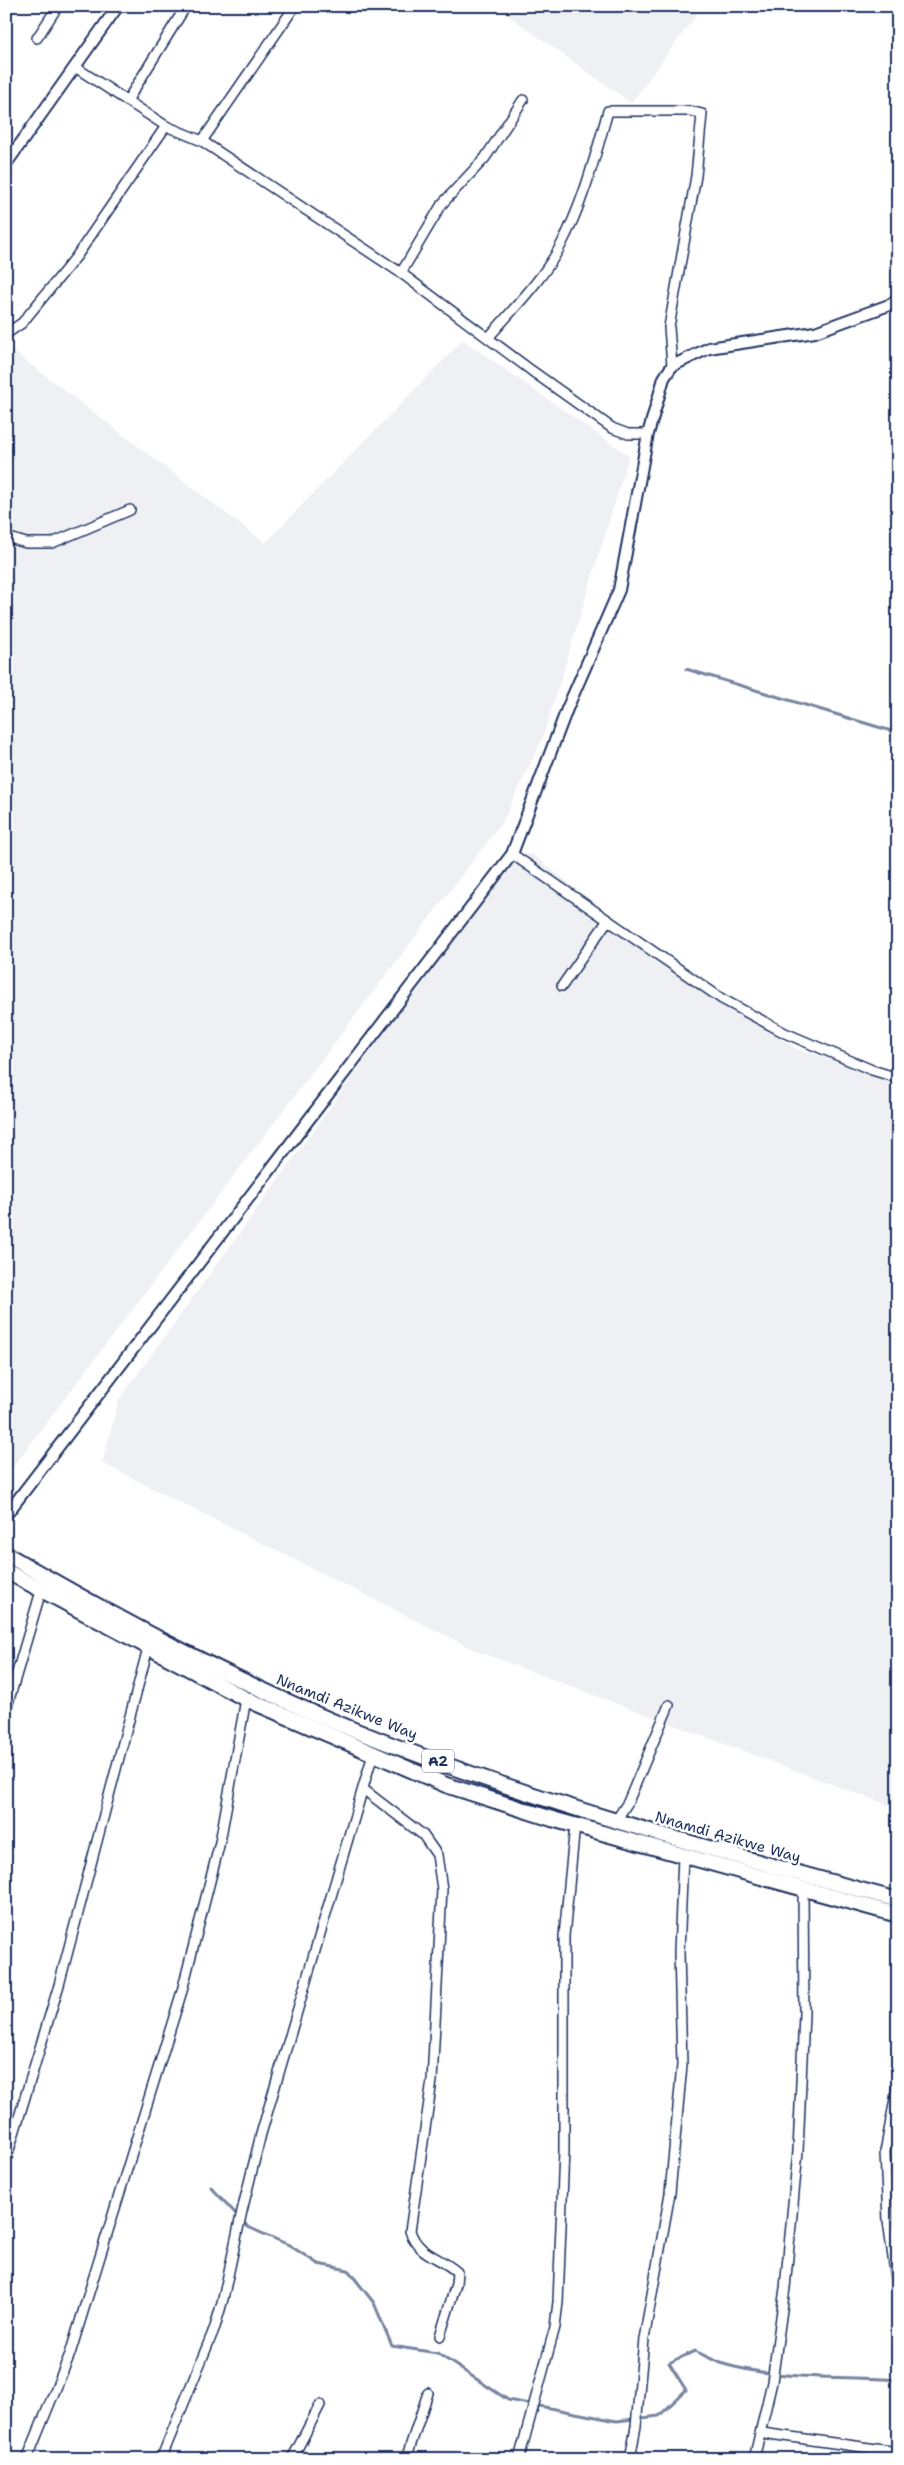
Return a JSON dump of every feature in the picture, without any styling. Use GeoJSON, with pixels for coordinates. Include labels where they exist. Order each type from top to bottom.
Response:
{"type":"FeatureCollection","features":[{"type":"Feature","properties":{"kind":"highway","name":"Nnamdi Azikwe Way"},"geometry":{"type":"LineString","coordinates":[[6,1554],[102,1608],[272,1694],[359,1732],[442,1763],[615,1822],[898,1900]]}},
{"type":"Feature","properties":{"kind":"highway","name":"Nnamdi Azikwe Way"},"geometry":{"type":"LineString","coordinates":[[6,1571],[246,1699],[446,1785],[575,1825],[898,1915]]}},
{"type":"Feature","properties":{"kind":"street"},"geometry":{"type":"LineString","coordinates":[[37,38],[58,6]]}},
{"type":"Feature","properties":{"kind":"street"},"geometry":{"type":"LineString","coordinates":[[6,164],[118,6]]}},
{"type":"Feature","properties":{"kind":"street"},"geometry":{"type":"LineString","coordinates":[[127,101],[186,6]]}},
{"type":"Feature","properties":{"kind":"street"},"geometry":{"type":"LineString","coordinates":[[202,141],[295,6]]}},
{"type":"Feature","properties":{"kind":"street"},"geometry":{"type":"LineString","coordinates":[[75,67],[166,126],[202,141],[401,273],[612,428],[628,434],[648,434]]}},
{"type":"Feature","properties":{"kind":"street"},"geometry":{"type":"LineString","coordinates":[[401,273],[442,204],[485,158],[523,100]]}},
{"type":"Feature","properties":{"kind":"street"},"geometry":{"type":"LineString","coordinates":[[489,337],[532,288],[559,248],[582,201],[608,110],[690,111],[702,114],[702,124],[696,176],[669,327],[672,366]]}},
{"type":"Feature","properties":{"kind":"street"},"geometry":{"type":"LineString","coordinates":[[7,333],[22,323],[76,257],[166,126]]}},
{"type":"Feature","properties":{"kind":"street"},"geometry":{"type":"LineString","coordinates":[[6,1515],[512,854],[568,709],[619,590],[648,434],[664,378],[672,366],[709,348],[815,332],[889,306],[898,299]]}},
{"type":"Feature","properties":{"kind":"street"},"geometry":{"type":"LineString","coordinates":[[6,537],[26,543],[52,543],[130,510]]}},
{"type":"Feature","properties":{"kind":"street"},"geometry":{"type":"LineString","coordinates":[[512,854],[722,999],[786,1033],[872,1070],[898,1078]]}},
{"type":"Feature","properties":{"kind":"street"},"geometry":{"type":"LineString","coordinates":[[562,986],[608,920]]}},
{"type":"Feature","properties":{"kind":"street"},"geometry":{"type":"LineString","coordinates":[[6,1710],[41,1591]]}},
{"type":"Feature","properties":{"kind":"street"},"geometry":{"type":"LineString","coordinates":[[6,2160],[59,1985],[148,1648]]}},
{"type":"Feature","properties":{"kind":"street"},"geometry":{"type":"LineString","coordinates":[[27,2459],[70,2354],[182,1991],[220,1842],[246,1699]]}},
{"type":"Feature","properties":{"kind":"street"},"geometry":{"type":"LineString","coordinates":[[615,1822],[628,1802],[669,1705]]}},
{"type":"Feature","properties":{"kind":"street"},"geometry":{"type":"LineString","coordinates":[[161,2459],[215,2327],[261,2134],[373,1754]]}},
{"type":"Feature","properties":{"kind":"street"},"geometry":{"type":"LineString","coordinates":[[363,1789],[423,1835],[437,1855],[442,1889],[432,2081],[410,2231],[414,2243],[422,2250],[457,2272],[456,2284],[440,2336]]}},
{"type":"Feature","properties":{"kind":"street"},"geometry":{"type":"LineString","coordinates":[[520,2459],[535,2394],[555,2327],[558,2302],[564,2150],[564,1936],[575,1825]]}},
{"type":"Feature","properties":{"kind":"street"},"geometry":{"type":"LineString","coordinates":[[630,2459],[636,2426],[635,2416],[644,2339],[670,2193],[682,2065],[680,1952],[683,1856]]}},
{"type":"Feature","properties":{"kind":"street"},"geometry":{"type":"LineString","coordinates":[[754,2459],[762,2433],[775,2365],[785,2288],[798,2151],[804,2014],[803,1889]]}},
{"type":"Feature","properties":{"kind":"street"},"geometry":{"type":"LineString","coordinates":[[898,2083],[885,2152],[888,2221],[898,2294]]}},
{"type":"Feature","properties":{"kind":"street"},"geometry":{"type":"LineString","coordinates":[[406,2459],[428,2393]]}},
{"type":"Feature","properties":{"kind":"street"},"geometry":{"type":"LineString","coordinates":[[292,2459],[320,2405]]}},
{"type":"Feature","properties":{"kind":"street"},"geometry":{"type":"LineString","coordinates":[[762,2433],[898,2452]]}},
{"type":"Feature","properties":{"kind":"shaded area"},"geometry":{"type":"Polygon","coordinates":[[[495,6],[703,6],[631,103],[495,6]]]}},
{"type":"Feature","properties":{"kind":"shaded area"},"geometry":{"type":"Polygon","coordinates":[[[463,340],[629,456],[543,737],[503,821],[6,1476],[6,351],[9,348],[265,543],[463,340]]]}},
{"type":"Feature","properties":{"kind":"shaded area"},"geometry":{"type":"Polygon","coordinates":[[[531,853],[720,1003],[797,1049],[898,1080],[898,1809],[479,1652],[102,1463],[119,1400],[498,875],[531,853]]]}},
{"type":"Feature","properties":{"kind":"waterway"},"geometry":{"type":"LineString","coordinates":[[686,669],[898,733]]}},
{"type":"Feature","properties":{"kind":"waterway"},"geometry":{"type":"LineString","coordinates":[[211,2187],[248,2227],[289,2245],[318,2264],[348,2270],[374,2303],[392,2346],[437,2353],[508,2400],[617,2421],[659,2416],[686,2390],[669,2363],[695,2351],[715,2361],[748,2370],[812,2377],[898,2380]]}}]}
